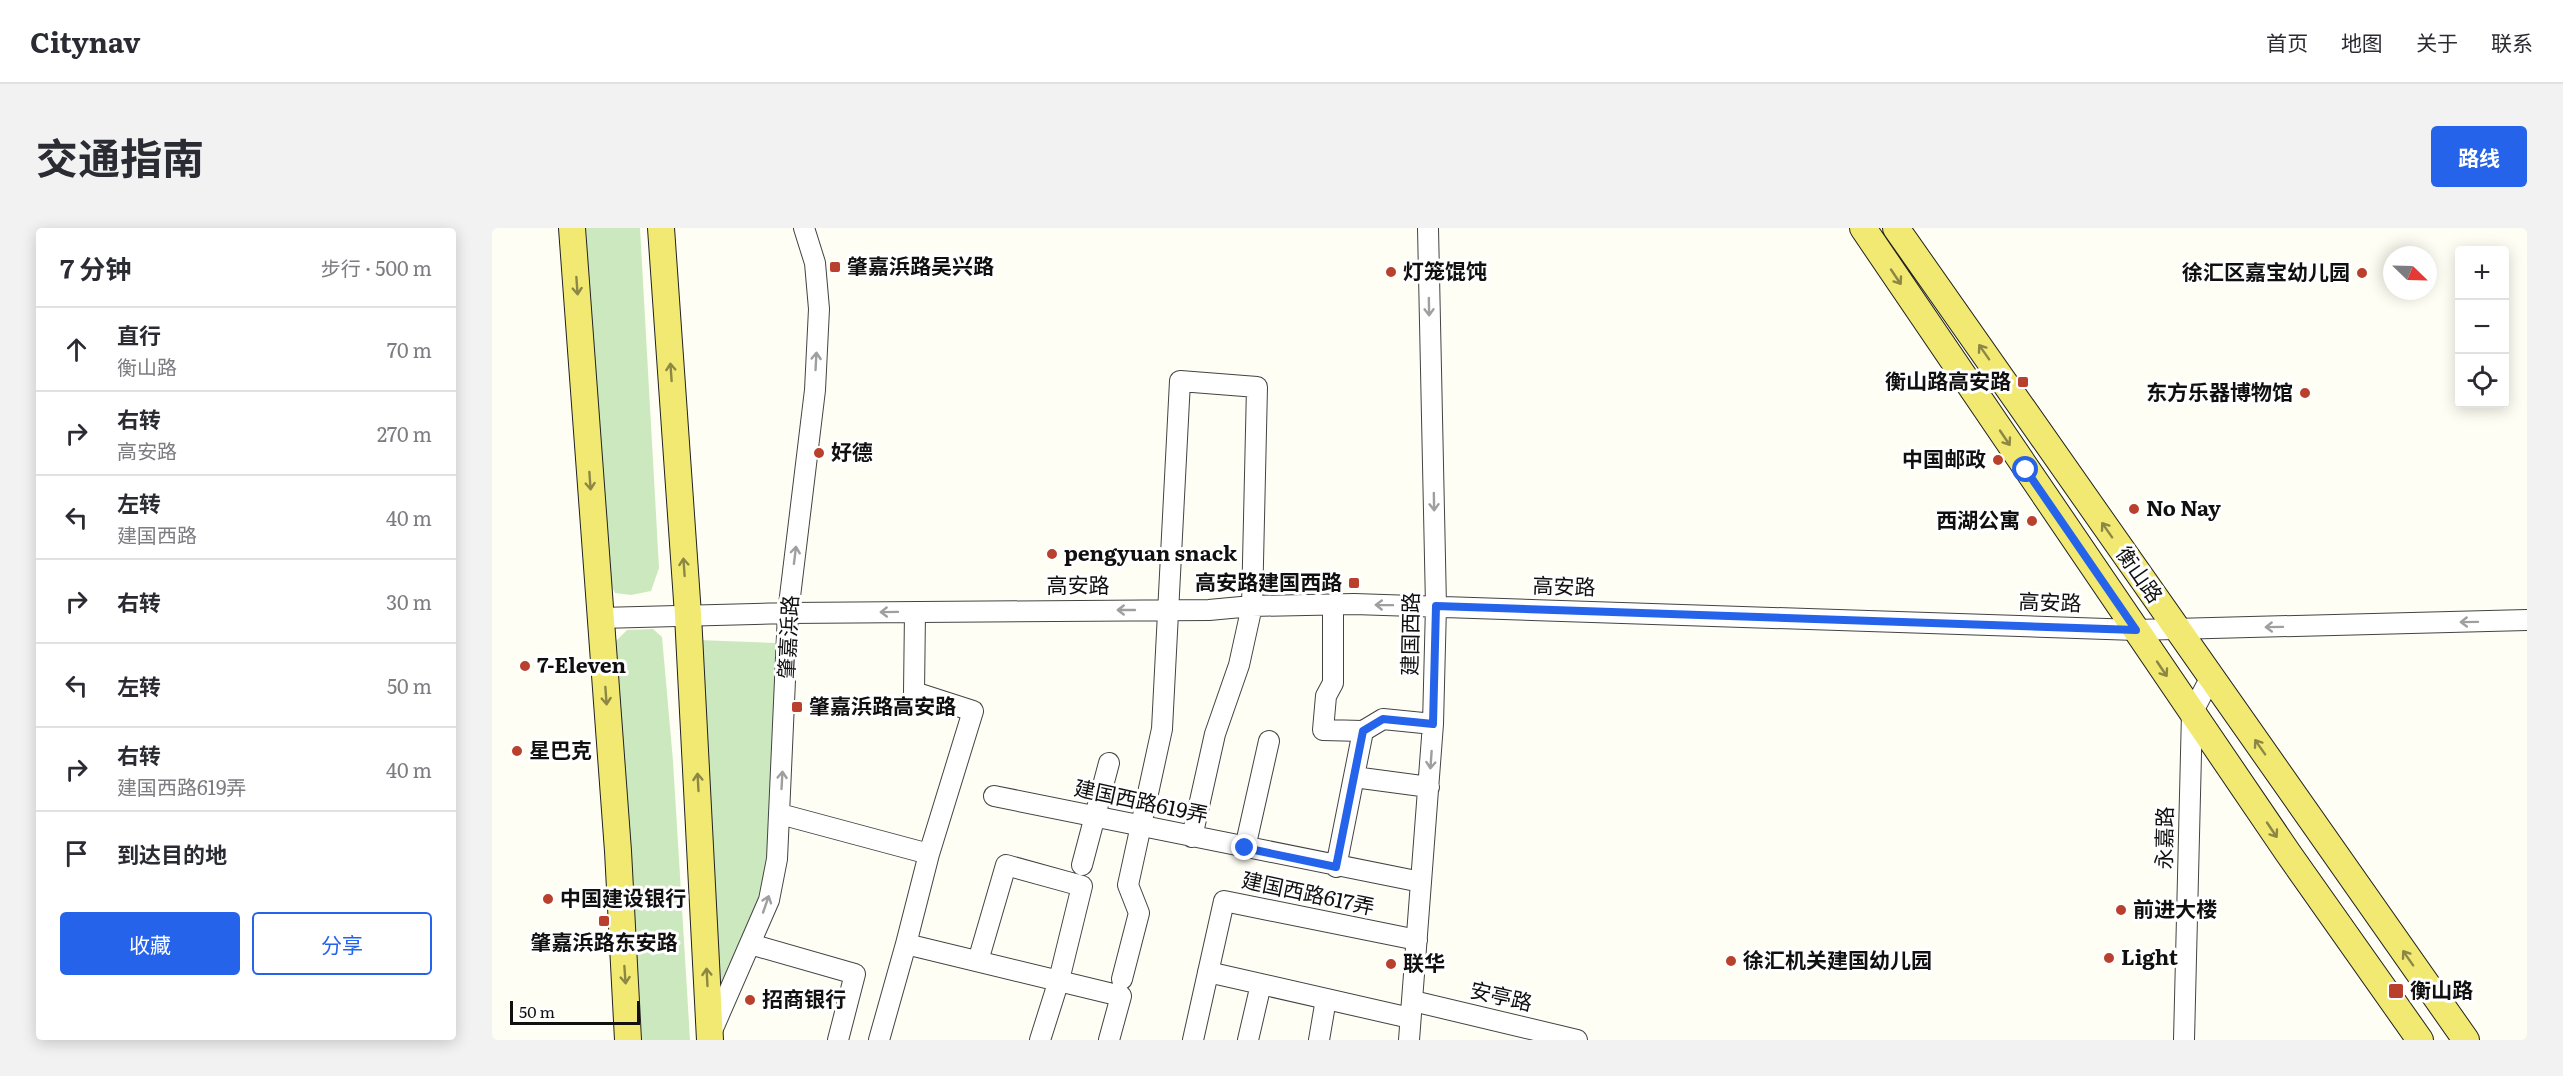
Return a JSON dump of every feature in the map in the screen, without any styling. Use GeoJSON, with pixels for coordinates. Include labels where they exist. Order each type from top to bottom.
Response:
{"type":"FeatureCollection","features":[{"type":"Feature","properties":{"kind":"main road"},"geometry":{"type":"LineString","coordinates":[[573,228],[618,851],[628,1040]]}},
{"type":"Feature","properties":{"kind":"main road","name":"肇嘉浜路"},"geometry":{"type":"LineString","coordinates":[[661,228],[688,615],[710,1038]]}},
{"type":"Feature","properties":{"kind":"main road","name":"衡山路"},"geometry":{"type":"LineString","coordinates":[[1863,228],[2192,713],[2420,1040]]}},
{"type":"Feature","properties":{"kind":"main road","name":"衡山路"},"geometry":{"type":"LineString","coordinates":[[1896,228],[2466,1040]]}},
{"type":"Feature","properties":{"kind":"street","name":"肇嘉浜路"},"geometry":{"type":"LineString","coordinates":[[710,1038],[769,900],[777,859],[788,613],[815,390],[819,309],[815,263],[804,228]]}},
{"type":"Feature","properties":{"kind":"street","name":"建国西路"},"geometry":{"type":"LineString","coordinates":[[1409,1040],[1433,724],[1436,606],[1428,228]]}},
{"type":"Feature","properties":{"kind":"street"},"geometry":{"type":"LineString","coordinates":[[1122,979],[1139,913],[1128,885],[1162,729],[1179,381],[1257,387],[1252,606],[1239,665],[1215,734],[1192,837]]}},
{"type":"Feature","properties":{"kind":"street","name":"高安路"},"geometry":{"type":"LineString","coordinates":[[600,618],[788,613],[1169,610],[1333,605],[1436,606],[2136,630],[2527,620]]}},
{"type":"Feature","properties":{"kind":"street"},"geometry":{"type":"LineString","coordinates":[[1333,605],[1333,683],[1326,696],[1323,730],[1363,731],[1383,719],[1433,724]]}},
{"type":"Feature","properties":{"kind":"street"},"geometry":{"type":"LineString","coordinates":[[879,1040],[929,854],[974,711],[914,692],[915,612]]}},
{"type":"Feature","properties":{"kind":"street","name":"永嘉路"},"geometry":{"type":"LineString","coordinates":[[2184,1040],[2192,713],[2211,676]]}},
{"type":"Feature","properties":{"kind":"street"},"geometry":{"type":"LineString","coordinates":[[1336,867],[1363,731]]}},
{"type":"Feature","properties":{"kind":"street"},"geometry":{"type":"LineString","coordinates":[[1245,848],[1269,741]]}},
{"type":"Feature","properties":{"kind":"street"},"geometry":{"type":"LineString","coordinates":[[1082,865],[1109,763]]}},
{"type":"Feature","properties":{"kind":"street"},"geometry":{"type":"LineString","coordinates":[[1354,777],[1429,787]]}},
{"type":"Feature","properties":{"kind":"street","name":"建国西路619弄"},"geometry":{"type":"LineString","coordinates":[[994,796],[1336,867],[1421,882]]}},
{"type":"Feature","properties":{"kind":"street"},"geometry":{"type":"LineString","coordinates":[[780,814],[929,854]]}},
{"type":"Feature","properties":{"kind":"street"},"geometry":{"type":"LineString","coordinates":[[978,961],[1006,865],[1082,886],[1059,980],[1040,1040]]}},
{"type":"Feature","properties":{"kind":"street","name":"建国西路617弄"},"geometry":{"type":"LineString","coordinates":[[1193,1040],[1224,901],[1417,940]]}},
{"type":"Feature","properties":{"kind":"street"},"geometry":{"type":"LineString","coordinates":[[750,944],[855,974],[838,1040]]}},
{"type":"Feature","properties":{"kind":"street"},"geometry":{"type":"LineString","coordinates":[[906,944],[1121,996],[1109,1040]]}},
{"type":"Feature","properties":{"kind":"street","name":"安亭路"},"geometry":{"type":"LineString","coordinates":[[1208,972],[1326,999],[1411,1010],[1577,1040]]}},
{"type":"Feature","properties":{"kind":"street"},"geometry":{"type":"LineString","coordinates":[[1248,1040],[1261,984]]}},
{"type":"Feature","properties":{"kind":"street"},"geometry":{"type":"LineString","coordinates":[[1319,1040],[1326,999]]}},
{"type":"Feature","properties":{"kind":"green space"},"geometry":{"type":"Polygon","coordinates":[[[586,228],[640,228],[659,568],[651,591],[631,595],[615,593],[605,573],[586,228]]]}},
{"type":"Feature","properties":{"kind":"green space"},"geometry":{"type":"Polygon","coordinates":[[[653,629],[662,637],[673,761],[690,1040],[642,1040],[612,645],[627,630],[653,629]]]}},
{"type":"Feature","properties":{"kind":"green space"},"geometry":{"type":"Polygon","coordinates":[[[698,640],[776,643],[774,777],[764,876],[748,931],[717,997],[698,640]]]}},
{"type":"Feature","properties":{"kind":"place","name":"肇嘉浜路吴兴路"},"geometry":{"type":"Point","coordinates":[835,267]}},
{"type":"Feature","properties":{"kind":"place","name":"灯笼馄饨"},"geometry":{"type":"Point","coordinates":[1391,272]}},
{"type":"Feature","properties":{"kind":"place","name":"徐汇区嘉宝幼儿园"},"geometry":{"type":"Point","coordinates":[2362,273]}},
{"type":"Feature","properties":{"kind":"place","name":"衡山路高安路"},"geometry":{"type":"Point","coordinates":[2023,382]}},
{"type":"Feature","properties":{"kind":"place","name":"东方乐器博物馆"},"geometry":{"type":"Point","coordinates":[2305,393]}},
{"type":"Feature","properties":{"kind":"place","name":"好德"},"geometry":{"type":"Point","coordinates":[819,453]}},
{"type":"Feature","properties":{"kind":"place","name":"中国邮政"},"geometry":{"type":"Point","coordinates":[1998,460]}},
{"type":"Feature","properties":{"kind":"place","name":"No Nay"},"geometry":{"type":"Point","coordinates":[2134,509]}},
{"type":"Feature","properties":{"kind":"place","name":"西湖公寓"},"geometry":{"type":"Point","coordinates":[2032,521]}},
{"type":"Feature","properties":{"kind":"place","name":"pengyuan snack"},"geometry":{"type":"Point","coordinates":[1052,554]}},
{"type":"Feature","properties":{"kind":"place","name":"高安路建国西路"},"geometry":{"type":"Point","coordinates":[1354,583]}},
{"type":"Feature","properties":{"kind":"place","name":"7-Eleven"},"geometry":{"type":"Point","coordinates":[525,666]}},
{"type":"Feature","properties":{"kind":"place","name":"肇嘉浜路高安路"},"geometry":{"type":"Point","coordinates":[797,707]}},
{"type":"Feature","properties":{"kind":"place","name":"星巴克"},"geometry":{"type":"Point","coordinates":[517,751]}},
{"type":"Feature","properties":{"kind":"place","name":"中国建设银行"},"geometry":{"type":"Point","coordinates":[548,899]}},
{"type":"Feature","properties":{"kind":"place","name":"前进大楼"},"geometry":{"type":"Point","coordinates":[2121,910]}},
{"type":"Feature","properties":{"kind":"place","name":"肇嘉浜路东安路"},"geometry":{"type":"Point","coordinates":[604,921]}},
{"type":"Feature","properties":{"kind":"place","name":"Light"},"geometry":{"type":"Point","coordinates":[2109,958]}},
{"type":"Feature","properties":{"kind":"place","name":"徐汇机关建国幼儿园"},"geometry":{"type":"Point","coordinates":[1731,961]}},
{"type":"Feature","properties":{"kind":"place","name":"联华"},"geometry":{"type":"Point","coordinates":[1391,964]}},
{"type":"Feature","properties":{"kind":"place","name":"衡山路"},"geometry":{"type":"Point","coordinates":[2396,991]}},
{"type":"Feature","properties":{"kind":"place","name":"招商银行"},"geometry":{"type":"Point","coordinates":[750,1000]}},
{"type":"Feature","properties":{"kind":"route"},"geometry":{"type":"LineString","coordinates":[[1245,848],[1336,867],[1363,731],[1383,719],[1433,724],[1436,606],[2136,630],[2026,470]]}}]}
